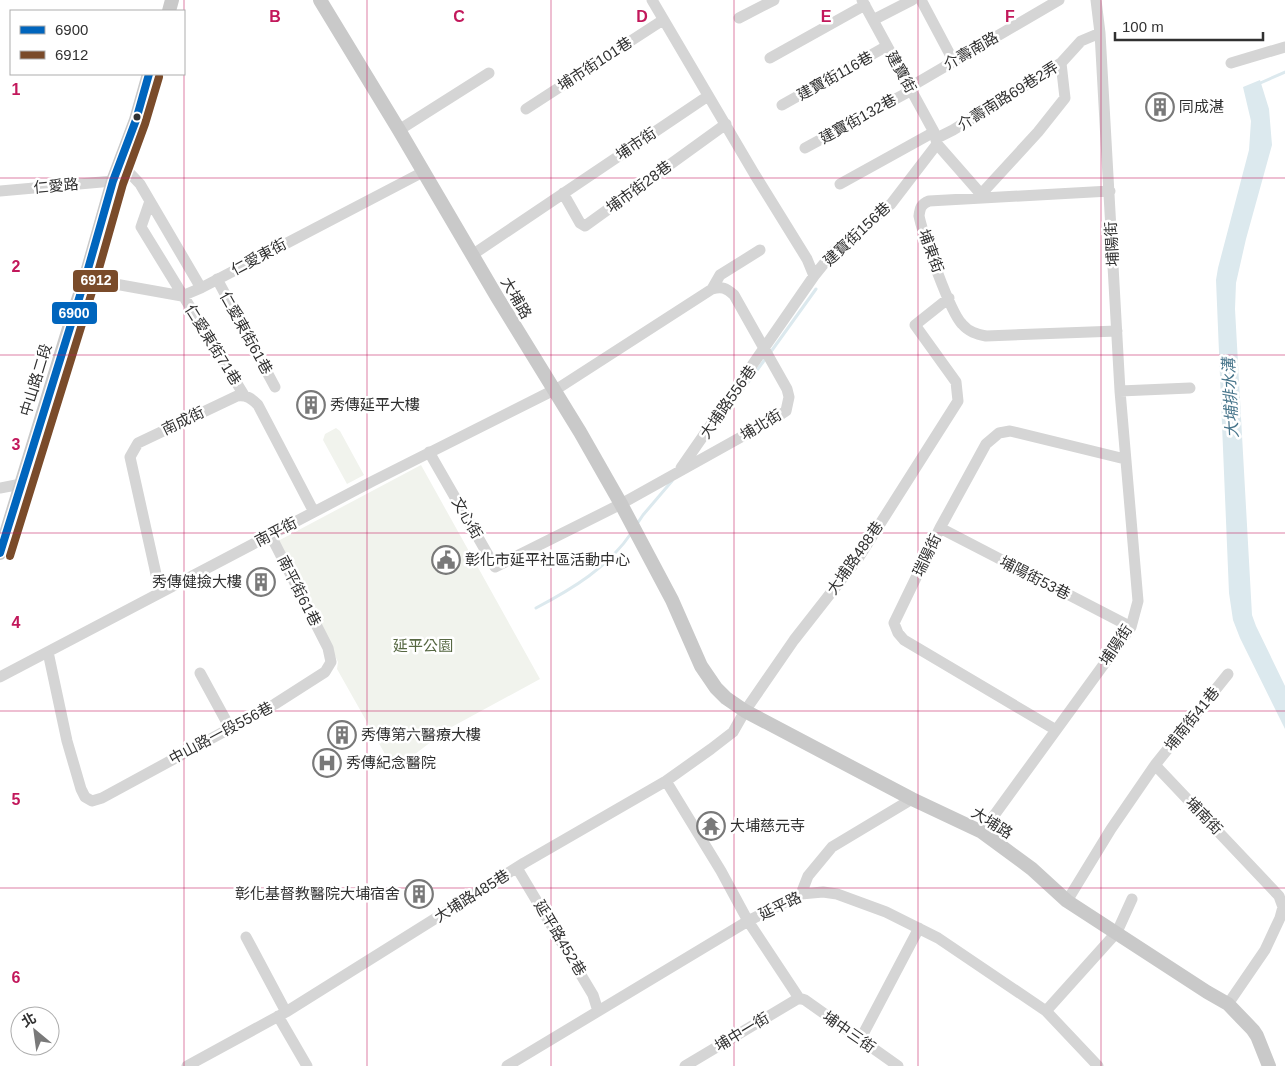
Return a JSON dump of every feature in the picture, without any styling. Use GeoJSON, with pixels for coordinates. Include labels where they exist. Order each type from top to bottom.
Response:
{"type":"FeatureCollection","features":[{"type":"Feature","properties":{"kind":"main road","name":"大埔路"},"geometry":{"type":"LineString","coordinates":[[320,0],[580,432],[621,504],[679,615],[701,666],[716,688],[726,698],[745,711],[912,799],[982,832],[1032,869],[1067,901],[1228,1004],[1257,1036],[1269,1066]]}},
{"type":"Feature","properties":{"kind":"main road","name":"中山路二段"},"geometry":{"type":"LineString","coordinates":[[0,553],[86,276],[113,181],[136,120],[149,75]]}},
{"type":"Feature","properties":{"kind":"street"},"geometry":{"type":"LineString","coordinates":[[652,0],[807,259],[814,276]]}},
{"type":"Feature","properties":{"kind":"street"},"geometry":{"type":"LineString","coordinates":[[739,18],[774,0]]}},
{"type":"Feature","properties":{"kind":"street"},"geometry":{"type":"LineString","coordinates":[[873,20],[912,0]]}},
{"type":"Feature","properties":{"kind":"street"},"geometry":{"type":"LineString","coordinates":[[920,0],[954,62]]}},
{"type":"Feature","properties":{"kind":"street","name":"介壽南路"},"geometry":{"type":"LineString","coordinates":[[911,89],[1042,4],[1059,0]]}},
{"type":"Feature","properties":{"kind":"street","name":"埔陽街"},"geometry":{"type":"LineString","coordinates":[[982,832],[1130,627],[1138,601],[1120,391],[1110,191],[1100,33],[1096,0]]}},
{"type":"Feature","properties":{"kind":"street"},"geometry":{"type":"LineString","coordinates":[[770,58],[864,3]]}},
{"type":"Feature","properties":{"kind":"street","name":"建寶街"},"geometry":{"type":"LineString","coordinates":[[864,3],[936,138],[980,193],[1038,132],[1065,98],[1062,63]]}},
{"type":"Feature","properties":{"kind":"street","name":"埔市街101巷"},"geometry":{"type":"LineString","coordinates":[[526,109],[663,20]]}},
{"type":"Feature","properties":{"kind":"street","name":"介壽南路69巷2弄"},"geometry":{"type":"LineString","coordinates":[[840,184],[953,130],[1062,63],[1080,41],[1100,33]]}},
{"type":"Feature","properties":{"kind":"street","name":"建寶街116巷"},"geometry":{"type":"LineString","coordinates":[[782,105],[887,46]]}},
{"type":"Feature","properties":{"kind":"street"},"geometry":{"type":"LineString","coordinates":[[1231,63],[1285,47]]}},
{"type":"Feature","properties":{"kind":"street"},"geometry":{"type":"LineString","coordinates":[[399,130],[489,73]]}},
{"type":"Feature","properties":{"kind":"street","name":"建寶街132巷"},"geometry":{"type":"LineString","coordinates":[[805,148],[911,89]]}},
{"type":"Feature","properties":{"kind":"street","name":"埔市街"},"geometry":{"type":"LineString","coordinates":[[472,254],[708,96]]}},
{"type":"Feature","properties":{"kind":"street","name":"埔市街28巷"},"geometry":{"type":"LineString","coordinates":[[563,193],[580,223],[586,226],[726,124]]}},
{"type":"Feature","properties":{"kind":"street","name":"建寶街156巷"},"geometry":{"type":"LineString","coordinates":[[814,276],[835,250],[891,204],[936,138]]}},
{"type":"Feature","properties":{"kind":"street"},"geometry":{"type":"LineString","coordinates":[[120,163],[140,184],[201,288]]}},
{"type":"Feature","properties":{"kind":"street","name":"仁愛東街"},"geometry":{"type":"LineString","coordinates":[[182,296],[201,288],[423,172]]}},
{"type":"Feature","properties":{"kind":"street","name":"仁愛路"},"geometry":{"type":"LineString","coordinates":[[0,191],[113,181]]}},
{"type":"Feature","properties":{"kind":"street","name":"埔東街"},"geometry":{"type":"LineString","coordinates":[[1110,191],[929,201],[920,208],[919,216],[949,298],[960,322],[969,331],[986,336],[1117,331]]}},
{"type":"Feature","properties":{"kind":"street","name":"仁愛東街71巷"},"geometry":{"type":"LineString","coordinates":[[150,201],[141,227],[244,395]]}},
{"type":"Feature","properties":{"kind":"street"},"geometry":{"type":"LineString","coordinates":[[553,390],[712,289],[720,276],[760,250]]}},
{"type":"Feature","properties":{"kind":"street"},"geometry":{"type":"LineString","coordinates":[[86,276],[115,284],[182,296]]}},
{"type":"Feature","properties":{"kind":"street","name":"大埔路556巷"},"geometry":{"type":"LineString","coordinates":[[621,504],[679,472],[814,276]]}},
{"type":"Feature","properties":{"kind":"street","name":"仁愛東街61巷"},"geometry":{"type":"LineString","coordinates":[[216,279],[275,386]]}},
{"type":"Feature","properties":{"kind":"street","name":"埔北街"},"geometry":{"type":"LineString","coordinates":[[679,472],[786,411],[789,397],[787,389],[734,295],[727,289],[719,286],[712,289]]}},
{"type":"Feature","properties":{"kind":"street","name":"大埔路488巷"},"geometry":{"type":"LineString","coordinates":[[745,711],[794,640],[859,557],[958,401],[956,382],[914,325],[949,298]]}},
{"type":"Feature","properties":{"kind":"street"},"geometry":{"type":"LineString","coordinates":[[1120,391],[1190,388]]}},
{"type":"Feature","properties":{"kind":"street","name":"南平街"},"geometry":{"type":"LineString","coordinates":[[0,676],[270,534],[553,390]]}},
{"type":"Feature","properties":{"kind":"street"},"geometry":{"type":"LineString","coordinates":[[244,395],[251,398],[258,405],[314,512]]}},
{"type":"Feature","properties":{"kind":"street","name":"南成街"},"geometry":{"type":"LineString","coordinates":[[160,592],[130,457],[138,443],[237,396],[244,395]]}},
{"type":"Feature","properties":{"kind":"street","name":"瑞陽街"},"geometry":{"type":"LineString","coordinates":[[1056,730],[904,640],[898,633],[894,623],[940,528],[986,444],[999,433],[1010,432],[1125,459]]}},
{"type":"Feature","properties":{"kind":"street","name":"文心街"},"geometry":{"type":"LineString","coordinates":[[429,452],[495,566],[621,504]]}},
{"type":"Feature","properties":{"kind":"street"},"geometry":{"type":"LineString","coordinates":[[0,488],[21,484]]}},
{"type":"Feature","properties":{"kind":"street","name":"埔陽街53巷"},"geometry":{"type":"LineString","coordinates":[[940,528],[1130,627]]}},
{"type":"Feature","properties":{"kind":"street","name":"南平街61巷"},"geometry":{"type":"LineString","coordinates":[[270,534],[328,648]]}},
{"type":"Feature","properties":{"kind":"street","name":"中山路一段556巷"},"geometry":{"type":"LineString","coordinates":[[48,652],[67,742],[81,789],[86,797],[92,801],[102,798],[275,704],[326,672],[331,662],[328,648]]}},
{"type":"Feature","properties":{"kind":"street"},"geometry":{"type":"LineString","coordinates":[[200,673],[230,728]]}},
{"type":"Feature","properties":{"kind":"street","name":"埔南街41巷"},"geometry":{"type":"LineString","coordinates":[[1155,765],[1228,674]]}},
{"type":"Feature","properties":{"kind":"street","name":"大埔路485巷"},"geometry":{"type":"LineString","coordinates":[[187,1066],[282,1014],[517,868],[666,780],[733,732],[745,711]]}},
{"type":"Feature","properties":{"kind":"street"},"geometry":{"type":"LineString","coordinates":[[1067,901],[1111,829],[1155,765]]}},
{"type":"Feature","properties":{"kind":"street","name":"埔南街"},"geometry":{"type":"LineString","coordinates":[[1155,765],[1279,896],[1283,907],[1265,950],[1228,1004]]}},
{"type":"Feature","properties":{"kind":"street"},"geometry":{"type":"LineString","coordinates":[[666,780],[721,871],[748,921],[799,998]]}},
{"type":"Feature","properties":{"kind":"street"},"geometry":{"type":"LineString","coordinates":[[801,894],[808,876],[832,847],[912,799]]}},
{"type":"Feature","properties":{"kind":"street","name":"延平路452巷"},"geometry":{"type":"LineString","coordinates":[[517,868],[593,995],[598,1011]]}},
{"type":"Feature","properties":{"kind":"street","name":"延平路"},"geometry":{"type":"LineString","coordinates":[[509,1065],[748,921],[801,894],[823,892],[837,894],[886,912],[919,928],[975,961],[1046,1010],[1098,1066]]}},
{"type":"Feature","properties":{"kind":"street"},"geometry":{"type":"LineString","coordinates":[[1046,1010],[1117,932],[1132,899]]}},
{"type":"Feature","properties":{"kind":"street"},"geometry":{"type":"LineString","coordinates":[[860,1040],[919,928]]}},
{"type":"Feature","properties":{"kind":"street"},"geometry":{"type":"LineString","coordinates":[[246,937],[307,1066]]}},
{"type":"Feature","properties":{"kind":"street","name":"埔中三街"},"geometry":{"type":"LineString","coordinates":[[799,998],[805,1000],[898,1066]]}},
{"type":"Feature","properties":{"kind":"street","name":"埔中一街"},"geometry":{"type":"LineString","coordinates":[[686,1066],[799,998]]}},
{"type":"Feature","properties":{"kind":"green space"},"geometry":{"type":"Polygon","coordinates":[[[336,428],[340,431],[364,475],[347,484],[323,440],[325,434],[336,428]]]}},
{"type":"Feature","properties":{"kind":"green space","name":"延平公園"},"geometry":{"type":"Polygon","coordinates":[[[421,465],[540,679],[448,729],[394,770],[337,669],[338,662],[278,541],[421,465]]]}},
{"type":"Feature","properties":{"kind":"water","name":"大埔排水溝"},"geometry":{"type":"Polygon","coordinates":[[[1260,80],[1269,109],[1272,145],[1236,283],[1235,309],[1252,615],[1285,686],[1285,729],[1233,620],[1229,593],[1216,280],[1249,150],[1251,121],[1243,87],[1260,80]]]}},
{"type":"Feature","properties":{"kind":"waterway"},"geometry":{"type":"LineString","coordinates":[[1258,84],[1285,72]]}},
{"type":"Feature","properties":{"kind":"waterway"},"geometry":{"type":"LineString","coordinates":[[770,353],[816,289]]}},
{"type":"Feature","properties":{"kind":"waterway"},"geometry":{"type":"LineString","coordinates":[[727,411],[766,358]]}},
{"type":"Feature","properties":{"kind":"waterway"},"geometry":{"type":"LineString","coordinates":[[637,524],[672,481]]}},
{"type":"Feature","properties":{"kind":"waterway"},"geometry":{"type":"LineString","coordinates":[[536,608],[589,576],[623,545],[632,532]]}},
{"type":"Feature","properties":{"kind":"transit line","name":"6900"},"geometry":{"type":"LineString","coordinates":[[0,553],[86,276],[113,181],[136,120],[149,75]]}},
{"type":"Feature","properties":{"kind":"transit line","name":"6912"},"geometry":{"type":"LineString","coordinates":[[10,556],[96,279],[123,184],[145,124],[159,77]]}},
{"type":"Feature","properties":{"kind":"place","name":"同成湛"},"geometry":{"type":"Point","coordinates":[1160,107]}},
{"type":"Feature","properties":{"kind":"place","name":"秀傳延平大樓"},"geometry":{"type":"Point","coordinates":[311,405]}},
{"type":"Feature","properties":{"kind":"place","name":"彰化市延平社區活動中心"},"geometry":{"type":"Point","coordinates":[446,560]}},
{"type":"Feature","properties":{"kind":"place","name":"秀傳健撿大樓"},"geometry":{"type":"Point","coordinates":[261,582]}},
{"type":"Feature","properties":{"kind":"place","name":"秀傳第六醫療大樓"},"geometry":{"type":"Point","coordinates":[342,735]}},
{"type":"Feature","properties":{"kind":"place","name":"秀傳紀念醫院"},"geometry":{"type":"Point","coordinates":[327,763]}},
{"type":"Feature","properties":{"kind":"place","name":"大埔慈元寺"},"geometry":{"type":"Point","coordinates":[711,826]}},
{"type":"Feature","properties":{"kind":"place","name":"彰化基督教醫院大埔宿舍"},"geometry":{"type":"Point","coordinates":[419,894]}}]}
